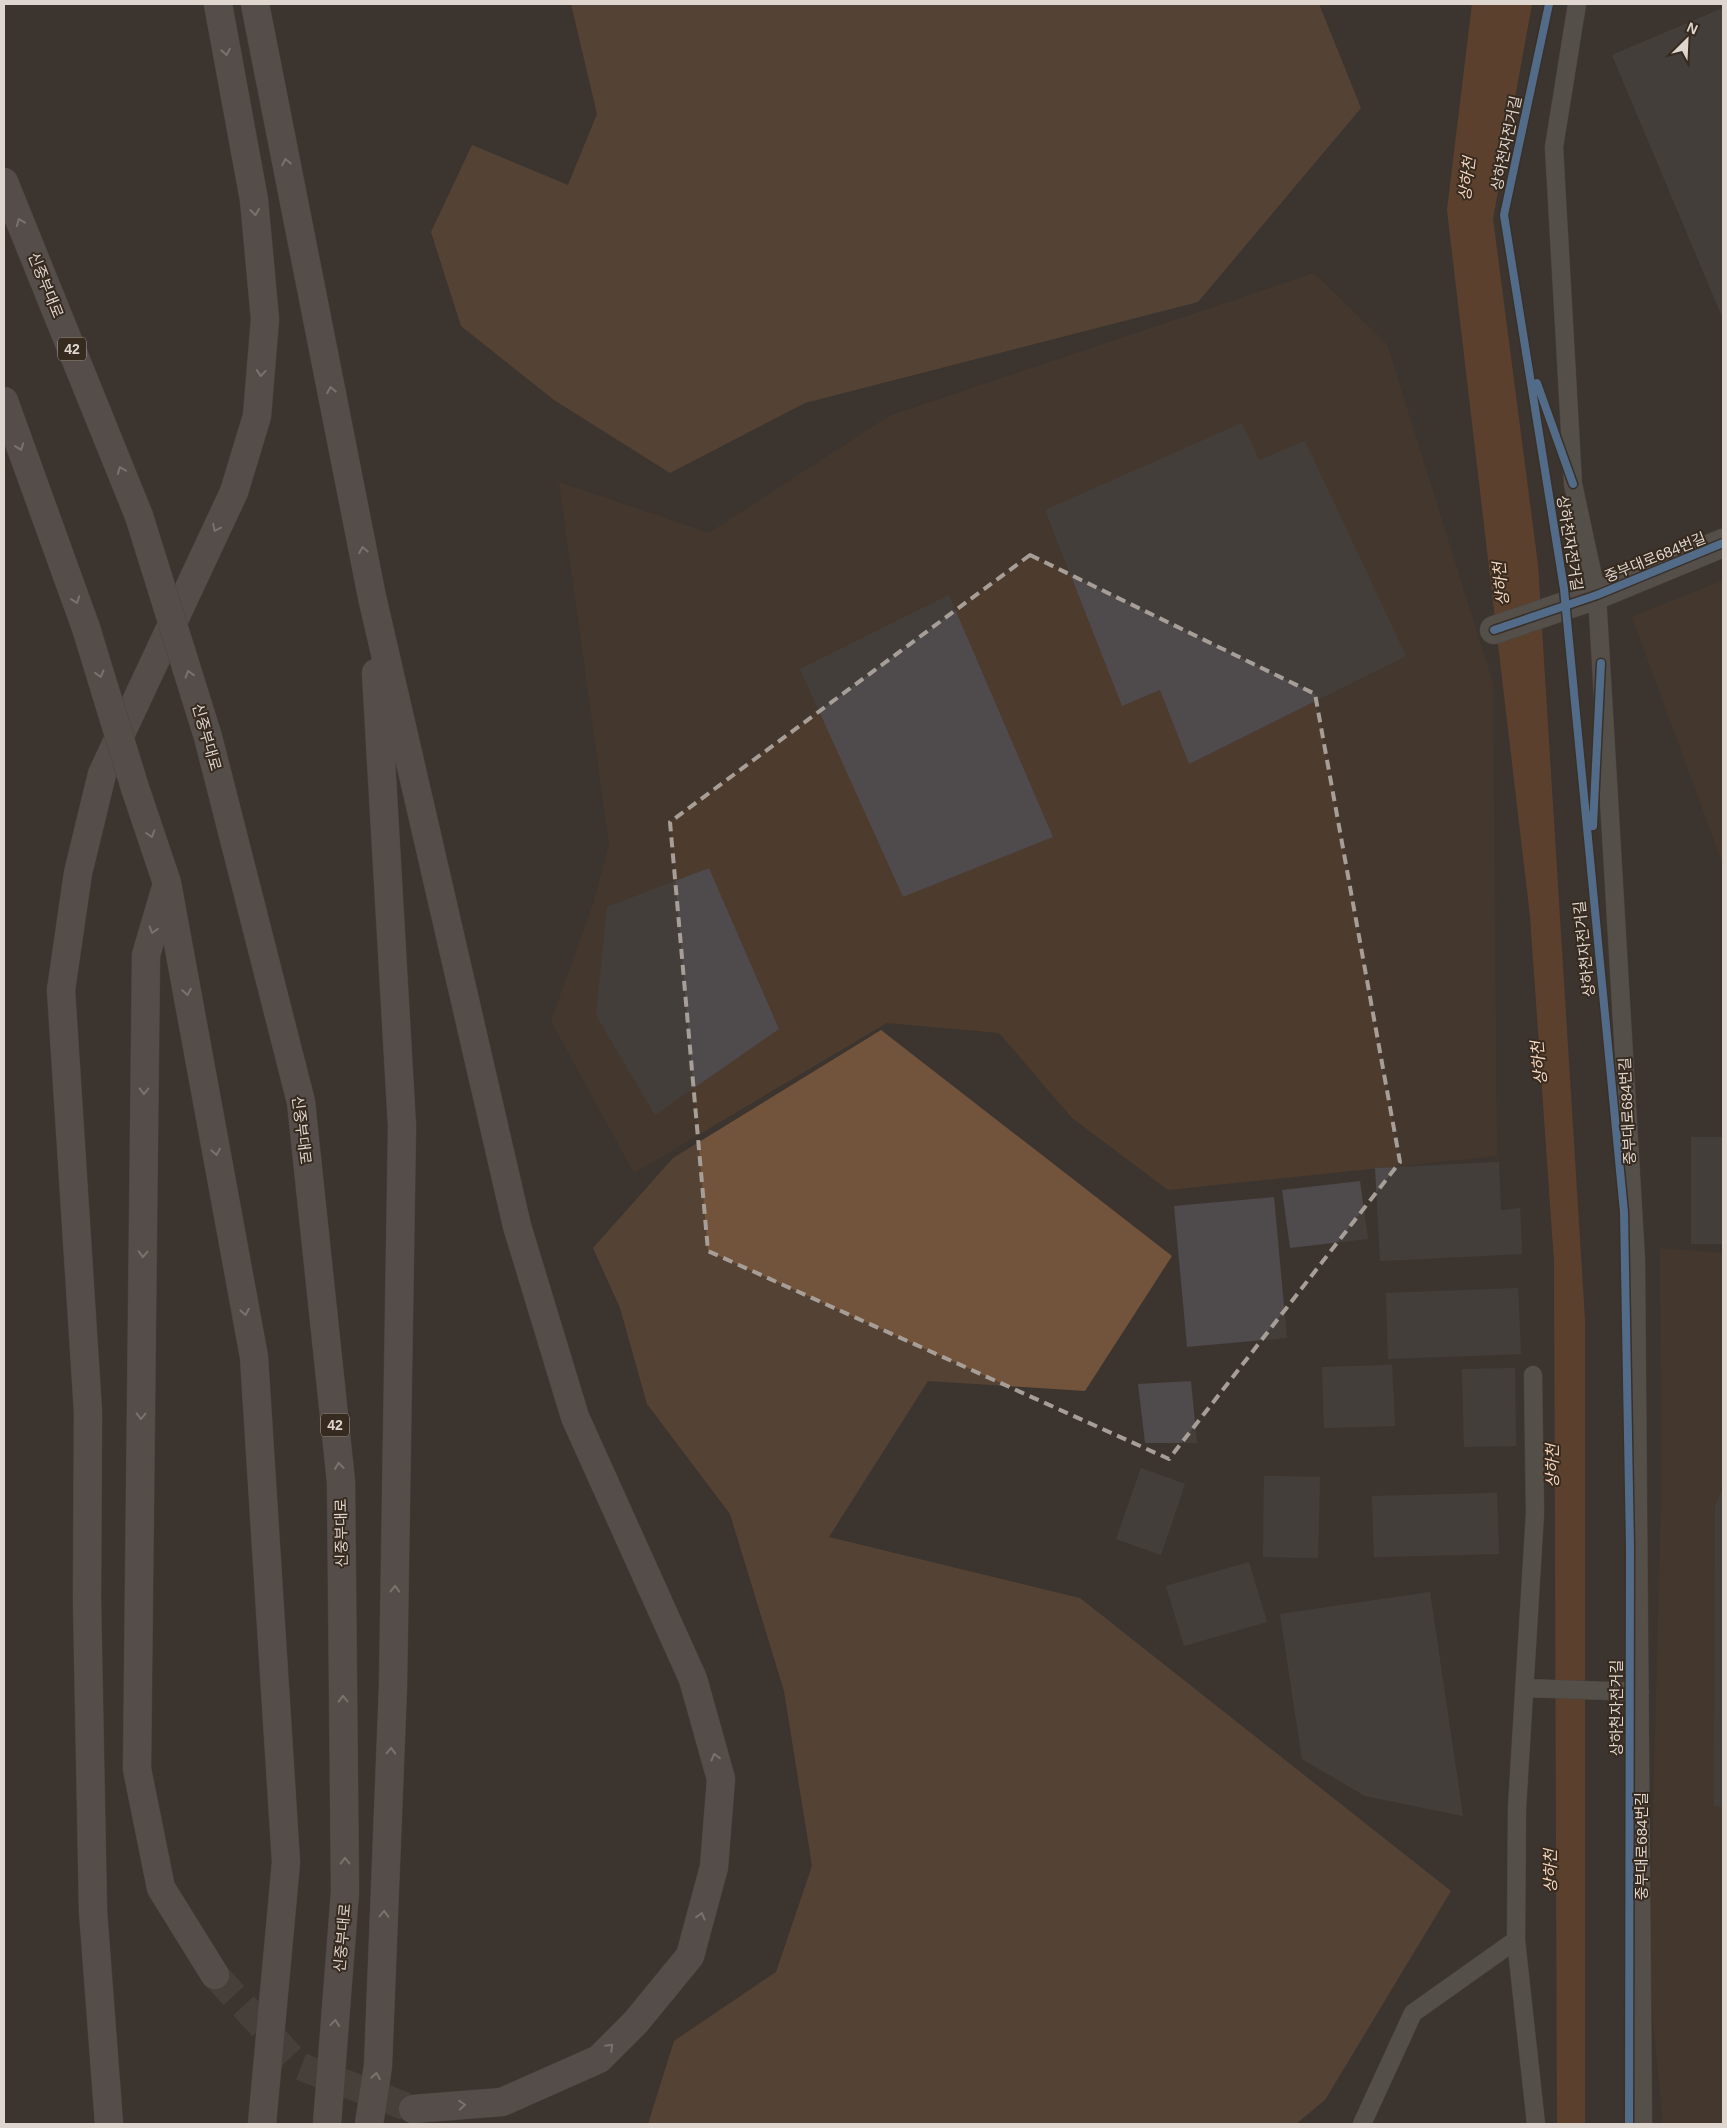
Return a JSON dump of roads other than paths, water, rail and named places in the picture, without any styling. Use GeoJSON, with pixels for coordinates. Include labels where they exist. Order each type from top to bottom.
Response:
{"type":"FeatureCollection","features":[{"type":"Feature","properties":{"kind":"highway"},"geometry":{"type":"LineString","coordinates":[[109,2124],[93,1911],[87,1600],[88,1412],[61,990],[78,873],[102,774],[234,492],[257,416],[265,319],[254,200],[218,4]]}},
{"type":"Feature","properties":{"kind":"highway"},"geometry":{"type":"LineString","coordinates":[[255,4],[372,598],[517,1226],[575,1417],[693,1679],[721,1779],[714,1867],[690,1956],[635,2023],[599,2059],[502,2102],[414,2109]]}},
{"type":"Feature","properties":{"kind":"highway","name":"신중부대로"},"geometry":{"type":"LineString","coordinates":[[4,182],[139,516],[208,737],[300,1102],[341,1482],[345,1892],[327,2124]]}},
{"type":"Feature","properties":{"kind":"highway"},"geometry":{"type":"LineString","coordinates":[[4,401],[86,628],[135,788],[167,883],[254,1357],[286,1862],[262,2124]]}},
{"type":"Feature","properties":{"kind":"highway"},"geometry":{"type":"LineString","coordinates":[[369,2124],[378,2066],[393,1686],[402,1126],[372,598]]}},
{"type":"Feature","properties":{"kind":"highway"},"geometry":{"type":"LineString","coordinates":[[167,883],[146,955],[137,1769],[161,1888],[215,1975]]}},
{"type":"Feature","properties":{"kind":"street","name":"중부대로684번길"},"geometry":{"type":"LineString","coordinates":[[1597,595],[1723,544]]}},
{"type":"Feature","properties":{"kind":"street"},"geometry":{"type":"LineString","coordinates":[[1494,630],[1597,595]]}},
{"type":"Feature","properties":{"kind":"lane"},"geometry":{"type":"LineString","coordinates":[[1577,4],[1554,147],[1573,484],[1597,595]]}},
{"type":"Feature","properties":{"kind":"lane","name":"중부대로684번길"},"geometry":{"type":"LineString","coordinates":[[1597,595],[1636,1260],[1642,2124]]}},
{"type":"Feature","properties":{"kind":"lane"},"geometry":{"type":"LineString","coordinates":[[1533,1375],[1535,1513],[1517,1808],[1516,1940],[1536,2124]]}},
{"type":"Feature","properties":{"kind":"lane"},"geometry":{"type":"LineString","coordinates":[[1524,1688],[1638,1692]]}},
{"type":"Feature","properties":{"kind":"lane"},"geometry":{"type":"LineString","coordinates":[[1362,2124],[1414,2013],[1516,1940]]}},
{"type":"Feature","properties":{"kind":"water","name":"상하천"},"geometry":{"type":"Polygon","coordinates":[[[1472,4],[1532,4],[1493,219],[1538,565],[1585,1320],[1585,2124],[1557,2124],[1554,1261],[1530,916],[1447,210],[1472,4]]]}},
{"type":"Feature","properties":{"kind":"tunnel"},"geometry":{"type":"LineString","coordinates":[[215,1975],[299,2066],[413,2109]]}}]}
